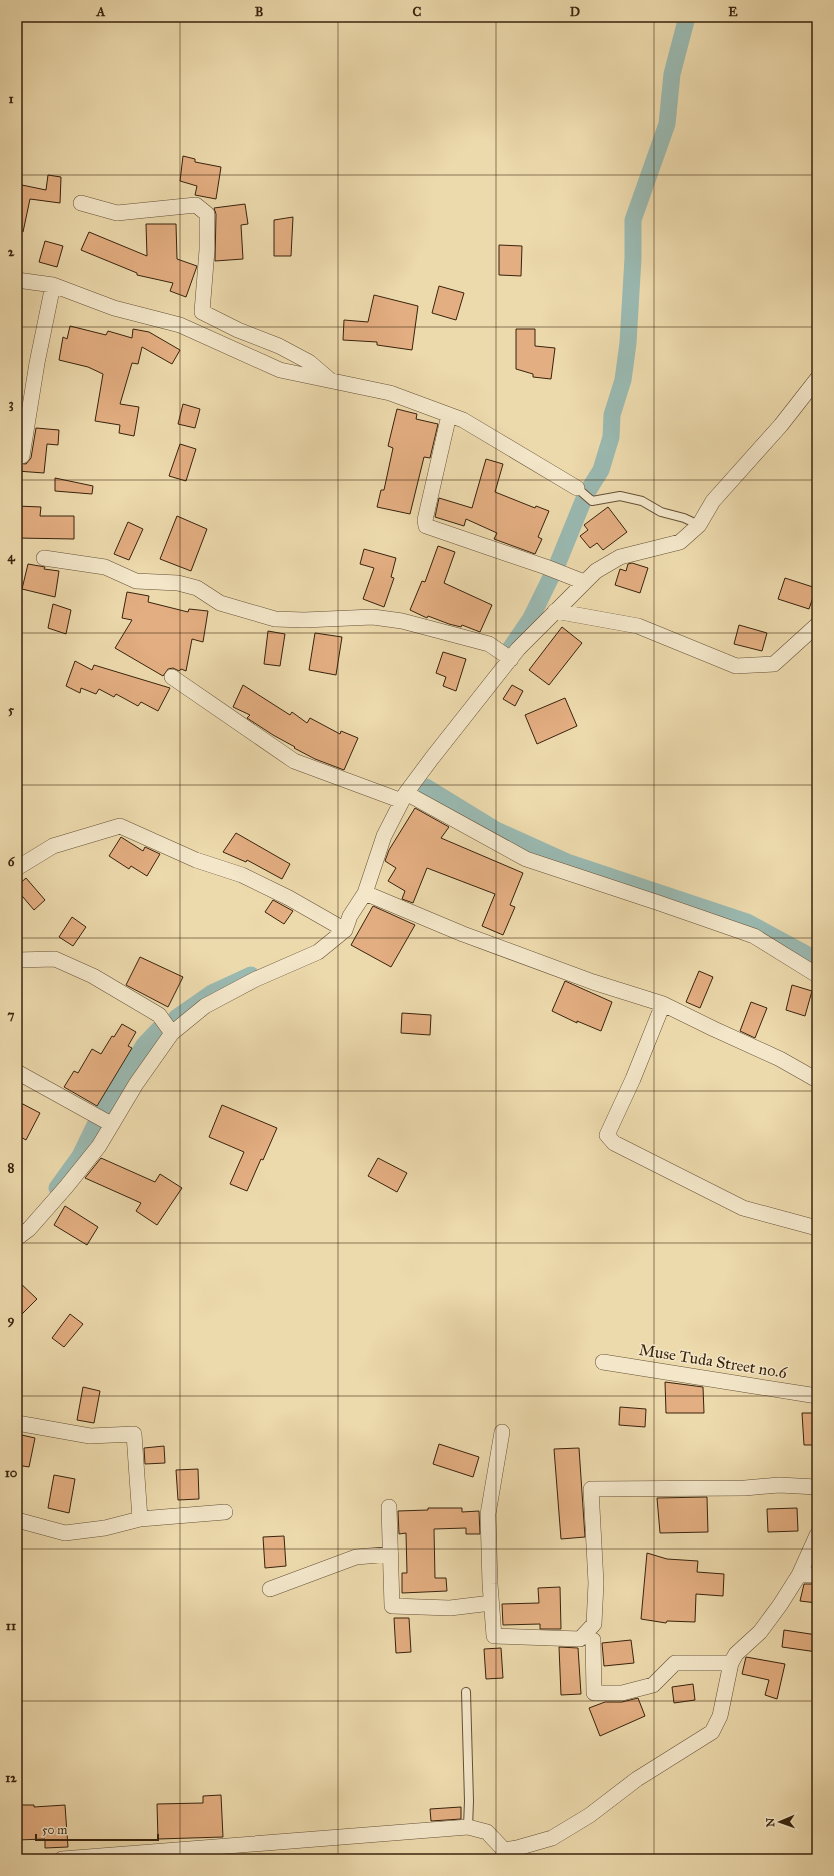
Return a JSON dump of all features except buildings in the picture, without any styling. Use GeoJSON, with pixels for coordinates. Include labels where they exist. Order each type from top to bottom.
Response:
{"type":"FeatureCollection","features":[{"type":"Feature","properties":{"kind":"street"},"geometry":{"type":"LineString","coordinates":[[81,203],[117,213],[196,205],[207,214],[202,312],[238,330],[279,346],[309,362],[331,380]]}},
{"type":"Feature","properties":{"kind":"street"},"geometry":{"type":"LineString","coordinates":[[17,280],[52,285],[114,308],[180,325],[280,370],[390,393],[463,420],[577,488]]}},
{"type":"Feature","properties":{"kind":"street"},"geometry":{"type":"LineString","coordinates":[[22,456],[36,363],[52,285]]}},
{"type":"Feature","properties":{"kind":"street"},"geometry":{"type":"LineString","coordinates":[[17,1238],[29,1229],[66,1187],[99,1146],[105,1120],[172,1032],[205,1006],[256,979],[318,952],[345,930],[350,916],[364,893],[384,836],[404,797],[432,758],[511,659],[555,611],[596,571],[620,557],[680,542],[699,525],[713,501],[781,426],[817,379]]}},
{"type":"Feature","properties":{"kind":"street"},"geometry":{"type":"LineString","coordinates":[[449,415],[425,520],[426,526],[546,567],[584,582]]}},
{"type":"Feature","properties":{"kind":"street"},"geometry":{"type":"LineString","coordinates":[[44,558],[105,567],[136,581],[178,583],[197,588],[220,603],[275,619],[304,620],[373,617],[402,621],[489,644],[511,659]]}},
{"type":"Feature","properties":{"kind":"street"},"geometry":{"type":"LineString","coordinates":[[555,611],[638,626],[736,666],[774,664],[817,625]]}},
{"type":"Feature","properties":{"kind":"street"},"geometry":{"type":"LineString","coordinates":[[172,677],[294,760],[404,797],[526,860],[659,903],[754,936],[817,975]]}},
{"type":"Feature","properties":{"kind":"street"},"geometry":{"type":"LineString","coordinates":[[17,868],[53,846],[120,826],[196,860],[242,875],[289,898],[345,930]]}},
{"type":"Feature","properties":{"kind":"street"},"geometry":{"type":"LineString","coordinates":[[364,893],[463,934],[593,982],[663,1004],[780,1059],[817,1080]]}},
{"type":"Feature","properties":{"kind":"street"},"geometry":{"type":"LineString","coordinates":[[17,960],[55,959],[93,976],[159,1015],[172,1032]]}},
{"type":"Feature","properties":{"kind":"street"},"geometry":{"type":"LineString","coordinates":[[663,1004],[633,1079],[607,1136],[614,1143],[743,1208],[817,1228]]}},
{"type":"Feature","properties":{"kind":"street"},"geometry":{"type":"LineString","coordinates":[[17,1072],[105,1120]]}},
{"type":"Feature","properties":{"kind":"street","name":"Muse Tuda Street no.6"},"geometry":{"type":"LineString","coordinates":[[603,1362],[817,1396]]}},
{"type":"Feature","properties":{"kind":"street"},"geometry":{"type":"LineString","coordinates":[[17,1423],[90,1436],[134,1434],[140,1519]]}},
{"type":"Feature","properties":{"kind":"street"},"geometry":{"type":"LineString","coordinates":[[502,1432],[488,1514],[491,1603],[494,1636],[580,1640],[594,1624],[596,1583],[591,1489],[745,1488],[779,1485],[817,1487]]}},
{"type":"Feature","properties":{"kind":"street"},"geometry":{"type":"LineString","coordinates":[[389,1507],[392,1606],[450,1608],[491,1603]]}},
{"type":"Feature","properties":{"kind":"street"},"geometry":{"type":"LineString","coordinates":[[17,1520],[65,1533],[105,1528],[140,1519],[225,1512]]}},
{"type":"Feature","properties":{"kind":"street"},"geometry":{"type":"LineString","coordinates":[[62,1859],[468,1828],[487,1832],[503,1854],[517,1848],[552,1838],[590,1816],[637,1779],[712,1732],[720,1716],[731,1663],[736,1654],[760,1632],[799,1575],[817,1536]]}},
{"type":"Feature","properties":{"kind":"street"},"geometry":{"type":"LineString","coordinates":[[270,1589],[356,1557],[391,1554]]}},
{"type":"Feature","properties":{"kind":"street"},"geometry":{"type":"LineString","coordinates":[[799,1575],[817,1575]]}},
{"type":"Feature","properties":{"kind":"street"},"geometry":{"type":"LineString","coordinates":[[584,1635],[593,1640],[594,1693],[622,1693],[653,1685],[675,1663],[731,1663]]}},
{"type":"Feature","properties":{"kind":"lane"},"geometry":{"type":"LineString","coordinates":[[577,488],[592,501],[620,496],[642,501],[660,512],[684,518],[699,525]]}},
{"type":"Feature","properties":{"kind":"lane"},"geometry":{"type":"LineString","coordinates":[[466,1692],[469,1801],[468,1828]]}},
{"type":"Feature","properties":{"kind":"waterway"},"geometry":{"type":"LineString","coordinates":[[557,565],[586,494],[601,470],[611,437],[612,415],[623,380],[628,343],[633,258],[633,220],[667,124],[672,74],[687,17]]}},
{"type":"Feature","properties":{"kind":"waterway"},"geometry":{"type":"LineString","coordinates":[[510,649],[531,618],[552,575]]}},
{"type":"Feature","properties":{"kind":"waterway"},"geometry":{"type":"LineString","coordinates":[[426,787],[496,830],[567,862],[747,922],[817,960]]}},
{"type":"Feature","properties":{"kind":"waterway"},"geometry":{"type":"LineString","coordinates":[[176,1018],[212,993],[251,975]]}},
{"type":"Feature","properties":{"kind":"waterway"},"geometry":{"type":"LineString","coordinates":[[57,1188],[80,1156],[96,1123],[144,1045],[160,1028]]}}]}
